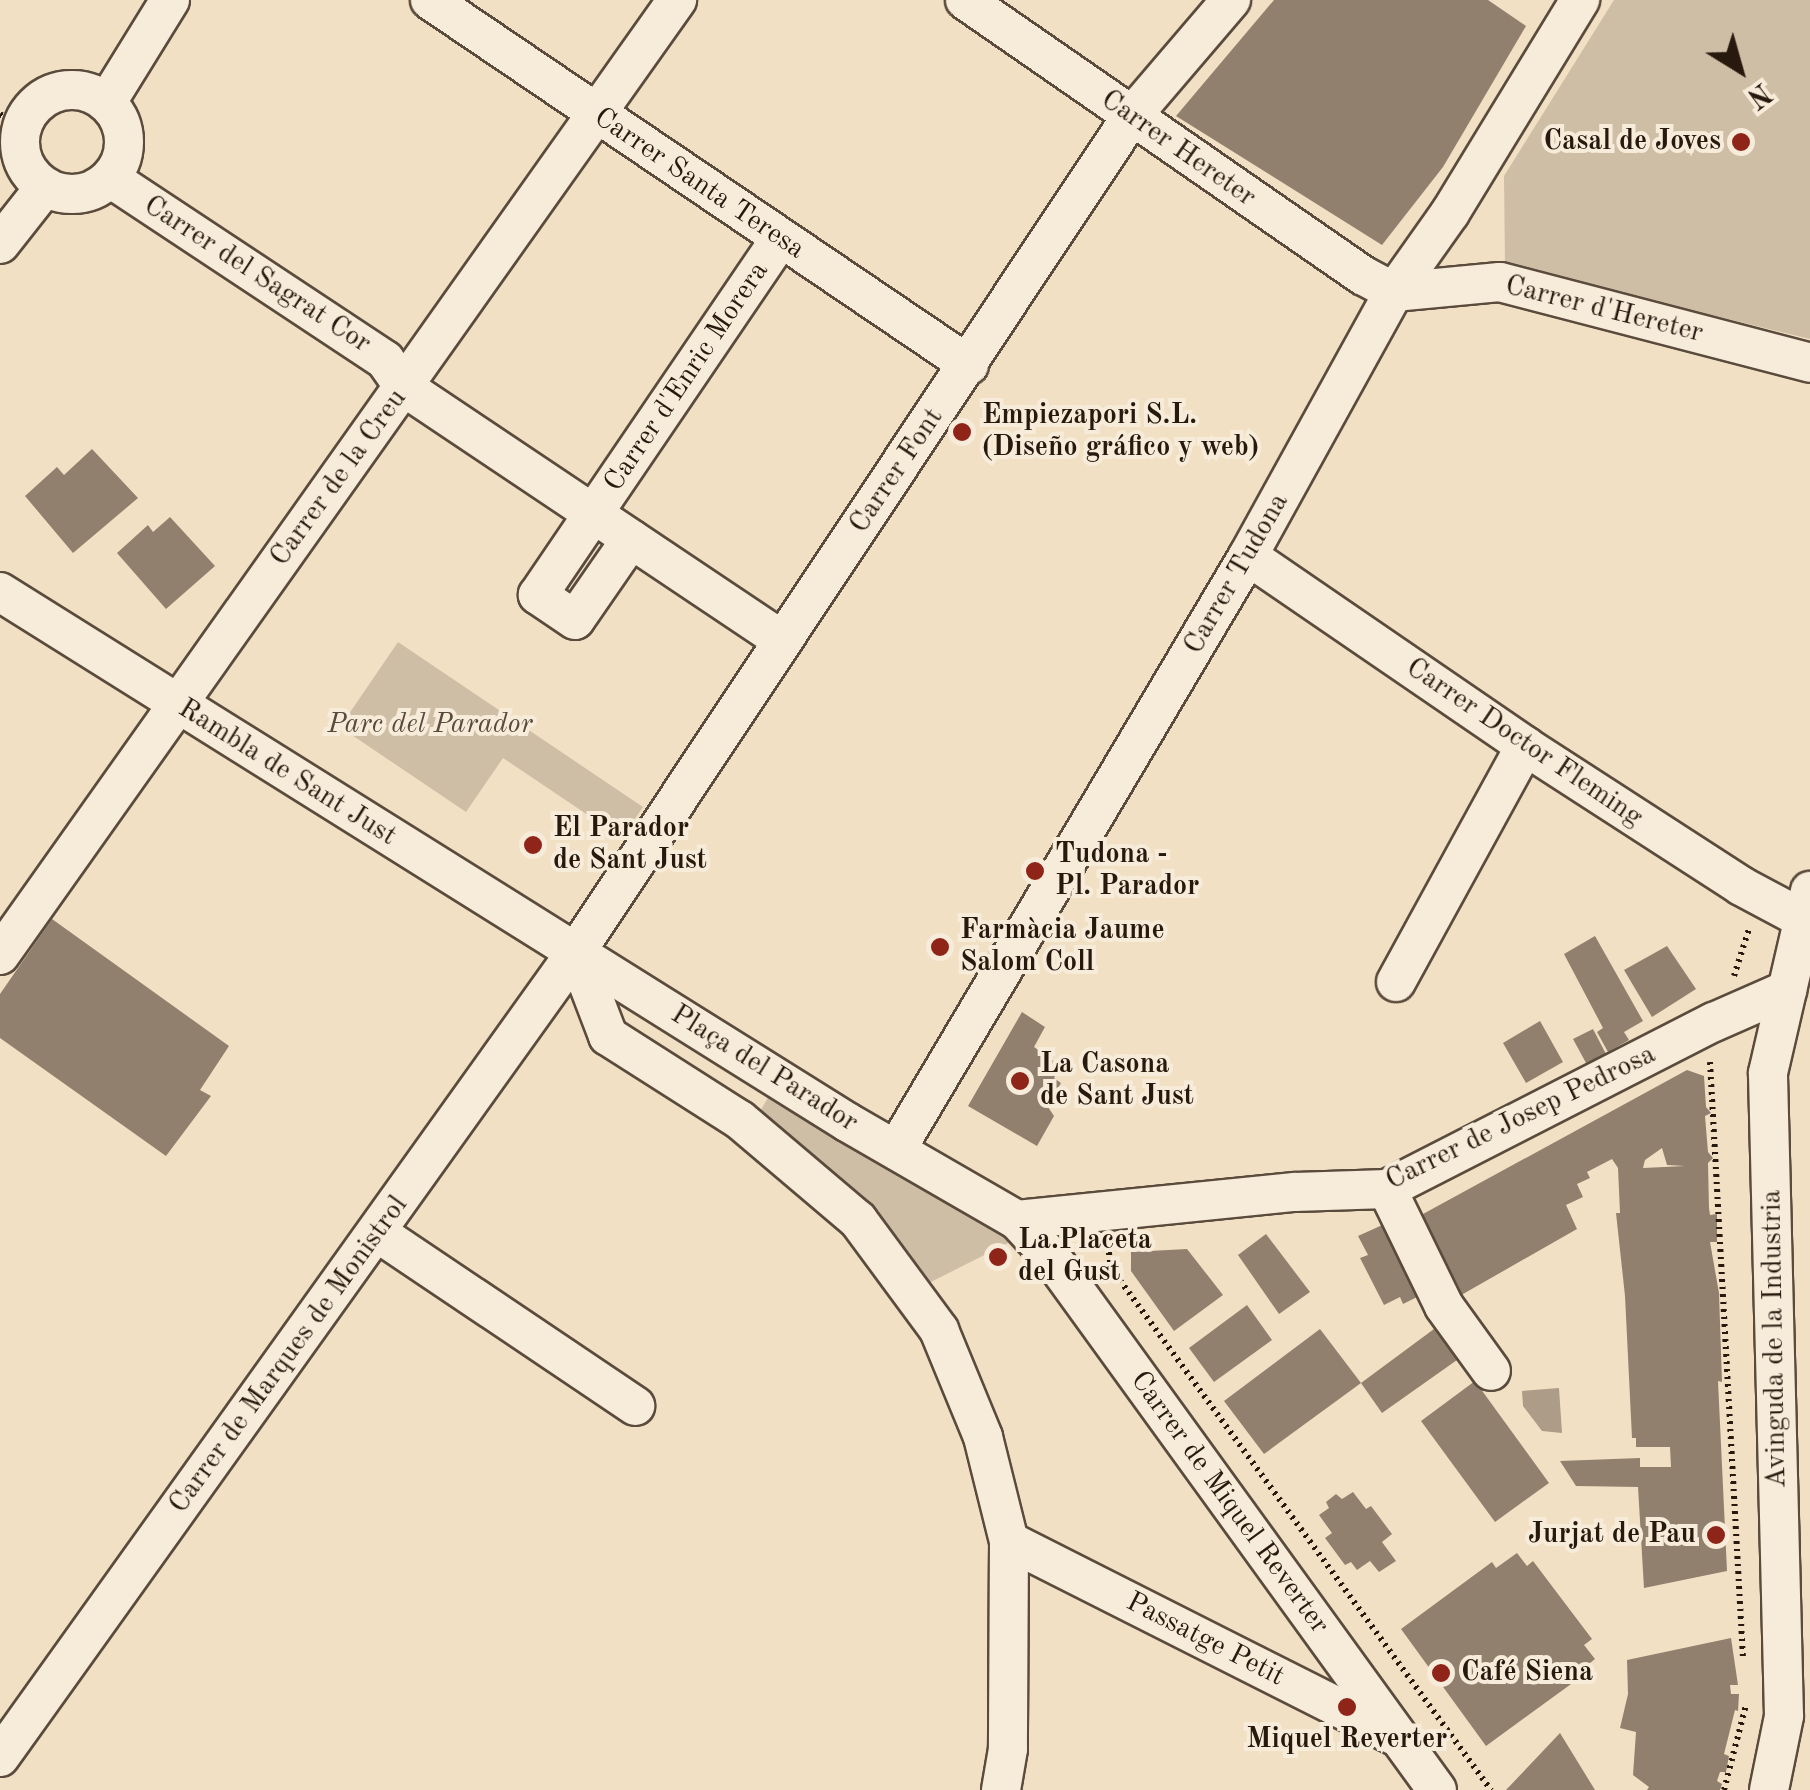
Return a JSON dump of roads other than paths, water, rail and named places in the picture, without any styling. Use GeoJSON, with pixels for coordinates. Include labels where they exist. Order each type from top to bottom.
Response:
{"type":"FeatureCollection","features":[{"type":"Feature","properties":{"kind":"street"},"geometry":{"type":"LineString","coordinates":[[107,102],[170,0]]}},
{"type":"Feature","properties":{"kind":"street","name":"Carrer Santa Teresa"},"geometry":{"type":"LineString","coordinates":[[430,0],[969,365]]}},
{"type":"Feature","properties":{"kind":"street","name":"Carrer de la Creu"},"geometry":{"type":"LineString","coordinates":[[0,955],[677,0]]}},
{"type":"Feature","properties":{"kind":"street","name":"Carrer Hereter"},"geometry":{"type":"LineString","coordinates":[[965,0],[1364,276],[1394,292]]}},
{"type":"Feature","properties":{"kind":"street","name":"Carrer Font"},"geometry":{"type":"LineString","coordinates":[[576,952],[1132,117],[1230,0]]}},
{"type":"Feature","properties":{"kind":"street","name":"Carrer Tudona"},"geometry":{"type":"LineString","coordinates":[[896,1150],[1248,556],[1394,292],[1450,213],[1580,0]]}},
{"type":"Feature","properties":{"kind":"street"},"geometry":{"type":"LineString","coordinates":[[63,90],[86,91],[107,102],[120,119],[125,140],[122,160],[110,178],[79,195],[44,188],[29,174],[20,156],[12,114],[63,90]]}},
{"type":"Feature","properties":{"kind":"street","name":"Carrer del Sagrat Cor"},"geometry":{"type":"LineString","coordinates":[[110,178],[386,360],[404,387],[783,640]]}},
{"type":"Feature","properties":{"kind":"street"},"geometry":{"type":"LineString","coordinates":[[0,244],[44,188]]}},
{"type":"Feature","properties":{"kind":"street","name":"Carrer d'Enric Morera"},"geometry":{"type":"LineString","coordinates":[[595,515],[676,363],[780,239]]}},
{"type":"Feature","properties":{"kind":"street","name":"Carrer d'Hereter"},"geometry":{"type":"LineString","coordinates":[[1394,292],[1500,282],[1810,363]]}},
{"type":"Feature","properties":{"kind":"street"},"geometry":{"type":"LineString","coordinates":[[595,515],[538,595],[575,620],[630,538]]}},
{"type":"Feature","properties":{"kind":"street","name":"Carrer Doctor Fleming"},"geometry":{"type":"LineString","coordinates":[[1248,556],[1525,746],[1741,886],[1807,906]]}},
{"type":"Feature","properties":{"kind":"street","name":"Rambla de Sant Just"},"geometry":{"type":"LineString","coordinates":[[0,592],[576,952]]}},
{"type":"Feature","properties":{"kind":"street"},"geometry":{"type":"LineString","coordinates":[[1396,982],[1525,746]]}},
{"type":"Feature","properties":{"kind":"street","name":"Avinguda de la Industria"},"geometry":{"type":"LineString","coordinates":[[1769,1790],[1784,1716],[1795,1575],[1768,1073],[1807,906]]}},
{"type":"Feature","properties":{"kind":"street"},"geometry":{"type":"LineString","coordinates":[[576,952],[608,1036],[740,1120],[858,1220],[938,1330],[983,1437],[1009,1541],[1008,1749],[1001,1790]]}},
{"type":"Feature","properties":{"kind":"street","name":"Plaça del Parador"},"geometry":{"type":"LineString","coordinates":[[576,952],[896,1150],[1017,1220]]}},
{"type":"Feature","properties":{"kind":"street","name":"Carrer de Marques de Monistrol"},"geometry":{"type":"LineString","coordinates":[[0,1757],[576,952]]}},
{"type":"Feature","properties":{"kind":"street","name":"Carrer de Josep Pedrosa"},"geometry":{"type":"LineString","coordinates":[[1017,1220],[1296,1192],[1387,1189],[1714,1022],[1787,990]]}},
{"type":"Feature","properties":{"kind":"street"},"geometry":{"type":"LineString","coordinates":[[740,1120],[750,1060]]}},
{"type":"Feature","properties":{"kind":"street"},"geometry":{"type":"LineString","coordinates":[[1387,1189],[1444,1306],[1491,1370]]}},
{"type":"Feature","properties":{"kind":"street","name":"Carrer de Miquel Reverter"},"geometry":{"type":"LineString","coordinates":[[1017,1220],[1051,1256],[1437,1790]]}},
{"type":"Feature","properties":{"kind":"street"},"geometry":{"type":"LineString","coordinates":[[378,1233],[635,1406]]}},
{"type":"Feature","properties":{"kind":"street","name":"Passatge Petit"},"geometry":{"type":"LineString","coordinates":[[1009,1541],[1401,1740]]}},
{"type":"Feature","properties":{"kind":"place","name":"Casal de Joves"},"geometry":{"type":"Point","coordinates":[1741,142]}},
{"type":"Feature","properties":{"kind":"place","name":"Empiezapori S.L. (Diseño gráfico y web)"},"geometry":{"type":"Point","coordinates":[962,432]}},
{"type":"Feature","properties":{"kind":"place","name":"El Parador de Sant Just"},"geometry":{"type":"Point","coordinates":[533,845]}},
{"type":"Feature","properties":{"kind":"place","name":"Tudona - Pl. Parador"},"geometry":{"type":"Point","coordinates":[1035,871]}},
{"type":"Feature","properties":{"kind":"place","name":"Farmàcia Jaume Salom Coll"},"geometry":{"type":"Point","coordinates":[940,947]}},
{"type":"Feature","properties":{"kind":"place","name":"La Casona de Sant Just"},"geometry":{"type":"Point","coordinates":[1020,1081]}},
{"type":"Feature","properties":{"kind":"place","name":"La.Placeta del Gust"},"geometry":{"type":"Point","coordinates":[998,1257]}},
{"type":"Feature","properties":{"kind":"place","name":"Jurjat de Pau"},"geometry":{"type":"Point","coordinates":[1716,1535]}},
{"type":"Feature","properties":{"kind":"place","name":"Café Siena"},"geometry":{"type":"Point","coordinates":[1441,1673]}},
{"type":"Feature","properties":{"kind":"place","name":"Miquel Reverter"},"geometry":{"type":"Point","coordinates":[1347,1707]}},
{"type":"Feature","properties":{"kind":"park label","name":"Parc del Parador"},"geometry":{"type":"Point","coordinates":[430,725]}}]}
